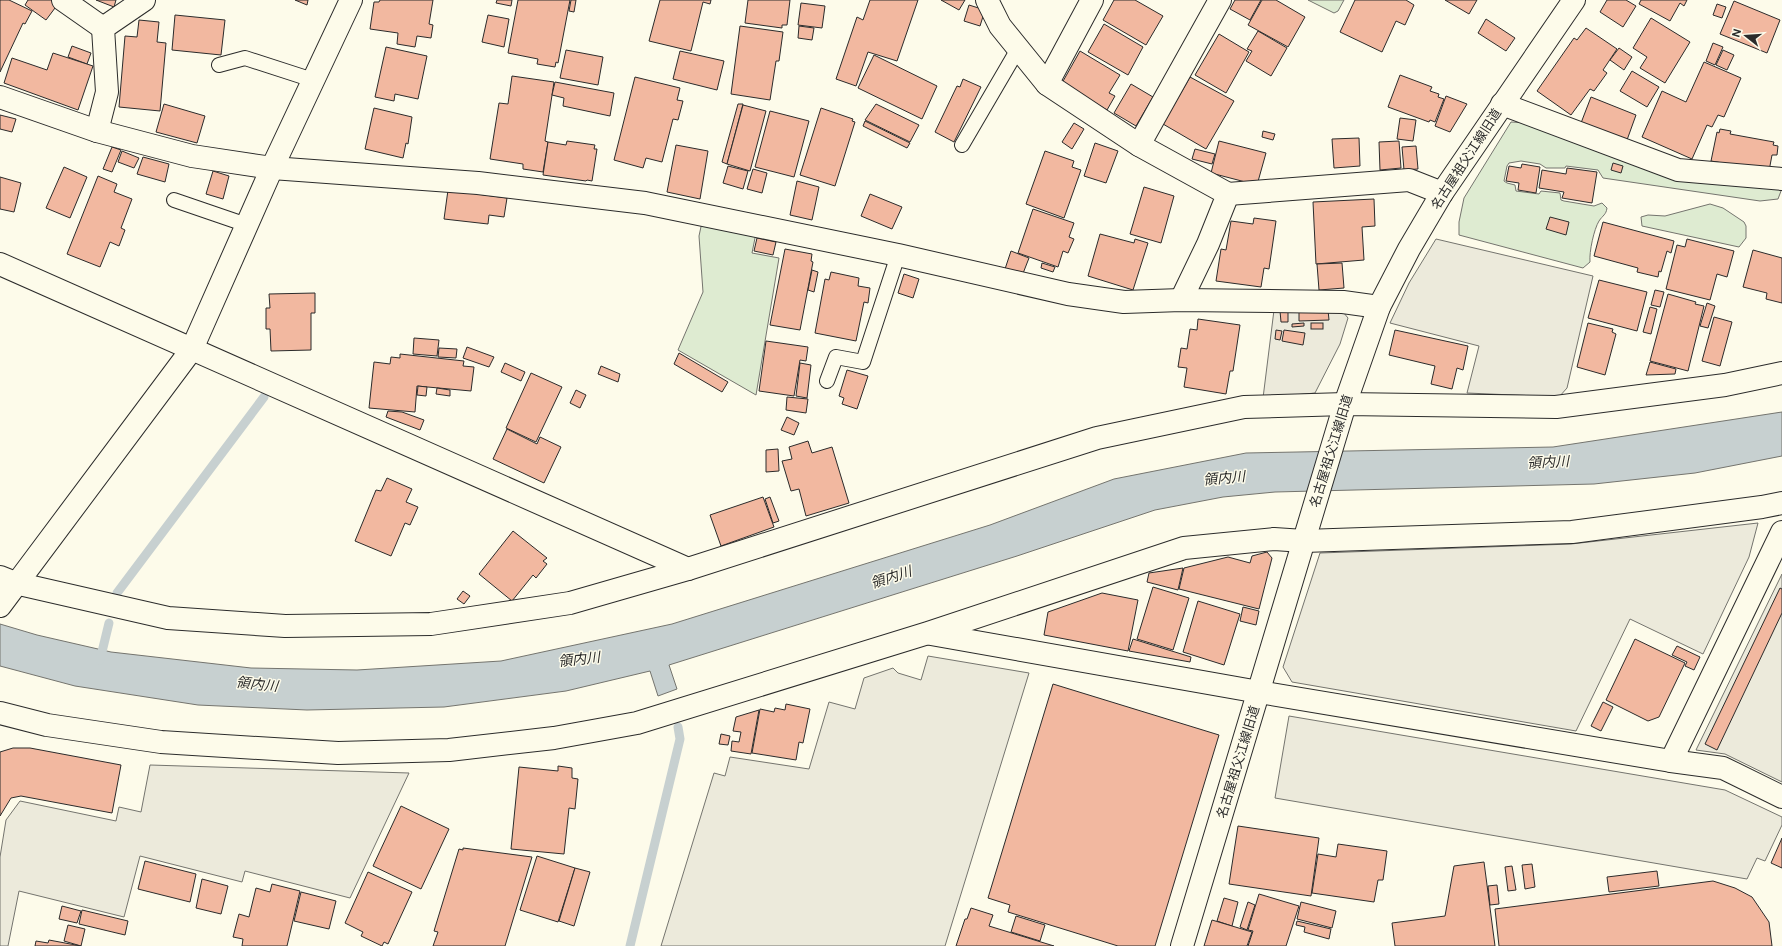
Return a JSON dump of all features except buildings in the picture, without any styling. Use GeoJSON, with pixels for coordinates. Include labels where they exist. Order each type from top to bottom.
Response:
{"type":"FeatureCollection","features":[{"type":"Feature","properties":{"kind":"street"},"geometry":{"type":"LineString","coordinates":[[63,0],[103,28]]}},
{"type":"Feature","properties":{"kind":"street"},"geometry":{"type":"LineString","coordinates":[[103,28],[144,0]]}},
{"type":"Feature","properties":{"kind":"street"},"geometry":{"type":"LineString","coordinates":[[351,0],[272,168],[192,349],[6,590],[168,618],[285,626],[423,624],[570,603],[688,569],[1097,438],[1244,407],[1342,413],[1556,407],[1725,385],[1782,373]]}},
{"type":"Feature","properties":{"kind":"street"},"geometry":{"type":"LineString","coordinates":[[987,0],[1000,26],[1047,84],[1139,145],[1228,194],[1409,180],[1442,193]]}},
{"type":"Feature","properties":{"kind":"street"},"geometry":{"type":"LineString","coordinates":[[1047,84],[1092,0]]}},
{"type":"Feature","properties":{"kind":"street"},"geometry":{"type":"LineString","coordinates":[[1139,145],[1220,0]]}},
{"type":"Feature","properties":{"kind":"street","name":"名古屋祖父江線旧道"},"geometry":{"type":"LineString","coordinates":[[1182,946],[1342,413],[1378,307],[1409,249],[1442,193],[1574,0]]}},
{"type":"Feature","properties":{"kind":"street"},"geometry":{"type":"LineString","coordinates":[[97,132],[107,92],[103,28]]}},
{"type":"Feature","properties":{"kind":"street"},"geometry":{"type":"LineString","coordinates":[[0,97],[97,132],[192,156],[272,168],[478,183],[645,203],[898,255],[1068,294],[1124,302],[1180,300],[1343,302],[1378,307]]}},
{"type":"Feature","properties":{"kind":"street"},"geometry":{"type":"LineString","coordinates":[[1502,104],[1678,170],[1782,179]]}},
{"type":"Feature","properties":{"kind":"street"},"geometry":{"type":"LineString","coordinates":[[1180,300],[1208,244],[1228,194]]}},
{"type":"Feature","properties":{"kind":"street"},"geometry":{"type":"LineString","coordinates":[[0,264],[688,569]]}},
{"type":"Feature","properties":{"kind":"street"},"geometry":{"type":"LineString","coordinates":[[0,713],[47,725],[161,742],[338,753],[449,750],[554,738],[637,723],[928,634],[1184,548],[1305,537],[1572,532],[1772,505],[1782,517]]}},
{"type":"Feature","properties":{"kind":"street"},"geometry":{"type":"LineString","coordinates":[[1671,761],[1782,532]]}},
{"type":"Feature","properties":{"kind":"street"},"geometry":{"type":"LineString","coordinates":[[928,634],[1259,692],[1671,761],[1723,768],[1782,797]]}},
{"type":"Feature","properties":{"kind":"lane"},"geometry":{"type":"LineString","coordinates":[[962,145],[1018,49]]}},
{"type":"Feature","properties":{"kind":"lane"},"geometry":{"type":"LineString","coordinates":[[220,65],[245,58],[314,80]]}},
{"type":"Feature","properties":{"kind":"lane"},"geometry":{"type":"LineString","coordinates":[[174,200],[247,225]]}},
{"type":"Feature","properties":{"kind":"lane"},"geometry":{"type":"LineString","coordinates":[[827,381],[836,357],[863,362],[898,255]]}},
{"type":"Feature","properties":{"kind":"green space"},"geometry":{"type":"Polygon","coordinates":[[[1308,0],[1344,0],[1338,11],[1334,13],[1308,0]]]}},
{"type":"Feature","properties":{"kind":"green space"},"geometry":{"type":"Polygon","coordinates":[[[1511,122],[1529,123],[1776,187],[1781,191],[1778,199],[1760,201],[1603,178],[1598,170],[1566,166],[1565,168],[1546,168],[1540,164],[1521,161],[1509,163],[1504,181],[1515,185],[1516,191],[1539,194],[1541,191],[1560,193],[1561,200],[1564,201],[1594,206],[1602,203],[1607,208],[1595,229],[1591,247],[1590,262],[1583,268],[1459,235],[1459,222],[1464,198],[1511,122]]]}},
{"type":"Feature","properties":{"kind":"green space"},"geometry":{"type":"Polygon","coordinates":[[[1710,204],[1723,208],[1744,222],[1746,226],[1746,238],[1739,247],[1642,226],[1641,217],[1648,215],[1665,216],[1710,204]]]}},
{"type":"Feature","properties":{"kind":"green space"},"geometry":{"type":"Polygon","coordinates":[[[702,222],[756,233],[752,253],[779,258],[756,395],[678,350],[703,292],[699,236],[702,222]]]}},
{"type":"Feature","properties":{"kind":"shaded area"},"geometry":{"type":"Polygon","coordinates":[[[1436,239],[1593,276],[1567,388],[1559,397],[1467,393],[1479,346],[1390,323],[1409,283],[1436,239]]]}},
{"type":"Feature","properties":{"kind":"shaded area"},"geometry":{"type":"Polygon","coordinates":[[[1339,307],[1348,318],[1340,344],[1315,393],[1263,398],[1274,310],[1339,307]]]}},
{"type":"Feature","properties":{"kind":"shaded area"},"geometry":{"type":"Polygon","coordinates":[[[1758,523],[1749,557],[1703,654],[1630,619],[1576,731],[1292,682],[1283,667],[1320,553],[1571,544],[1758,523]]]}},
{"type":"Feature","properties":{"kind":"shaded area"},"geometry":{"type":"Polygon","coordinates":[[[1782,574],[1782,782],[1725,754],[1696,750],[1782,574]]]}},
{"type":"Feature","properties":{"kind":"shaded area"},"geometry":{"type":"Polygon","coordinates":[[[928,656],[1029,673],[945,946],[661,946],[714,773],[725,776],[730,757],[809,769],[829,702],[855,709],[864,678],[893,668],[898,673],[921,680],[928,656]]]}},
{"type":"Feature","properties":{"kind":"shaded area"},"geometry":{"type":"Polygon","coordinates":[[[1289,716],[1725,790],[1782,817],[1782,825],[1765,861],[1757,858],[1747,879],[1275,798],[1289,716]]]}},
{"type":"Feature","properties":{"kind":"shaded area"},"geometry":{"type":"Polygon","coordinates":[[[150,765],[409,773],[350,898],[245,871],[242,882],[140,856],[124,917],[19,891],[8,946],[0,946],[0,857],[6,820],[20,801],[116,821],[119,807],[141,812],[150,765]]]}},
{"type":"Feature","properties":{"kind":"water","name":"領内川"},"geometry":{"type":"Polygon","coordinates":[[[1782,412],[1782,456],[1695,473],[1594,484],[1275,492],[1223,497],[1155,510],[1017,556],[669,665],[677,689],[658,696],[650,671],[566,691],[444,707],[307,710],[198,705],[75,686],[0,666],[0,624],[37,635],[111,652],[251,668],[357,670],[501,661],[672,624],[990,525],[1114,479],[1246,453],[1553,447],[1782,412]]]}},
{"type":"Feature","properties":{"kind":"waterway"},"geometry":{"type":"LineString","coordinates":[[117,593],[264,397]]}},
{"type":"Feature","properties":{"kind":"waterway"},"geometry":{"type":"LineString","coordinates":[[100,660],[109,623]]}},
{"type":"Feature","properties":{"kind":"waterway"},"geometry":{"type":"LineString","coordinates":[[630,946],[680,739],[678,727]]}}]}
